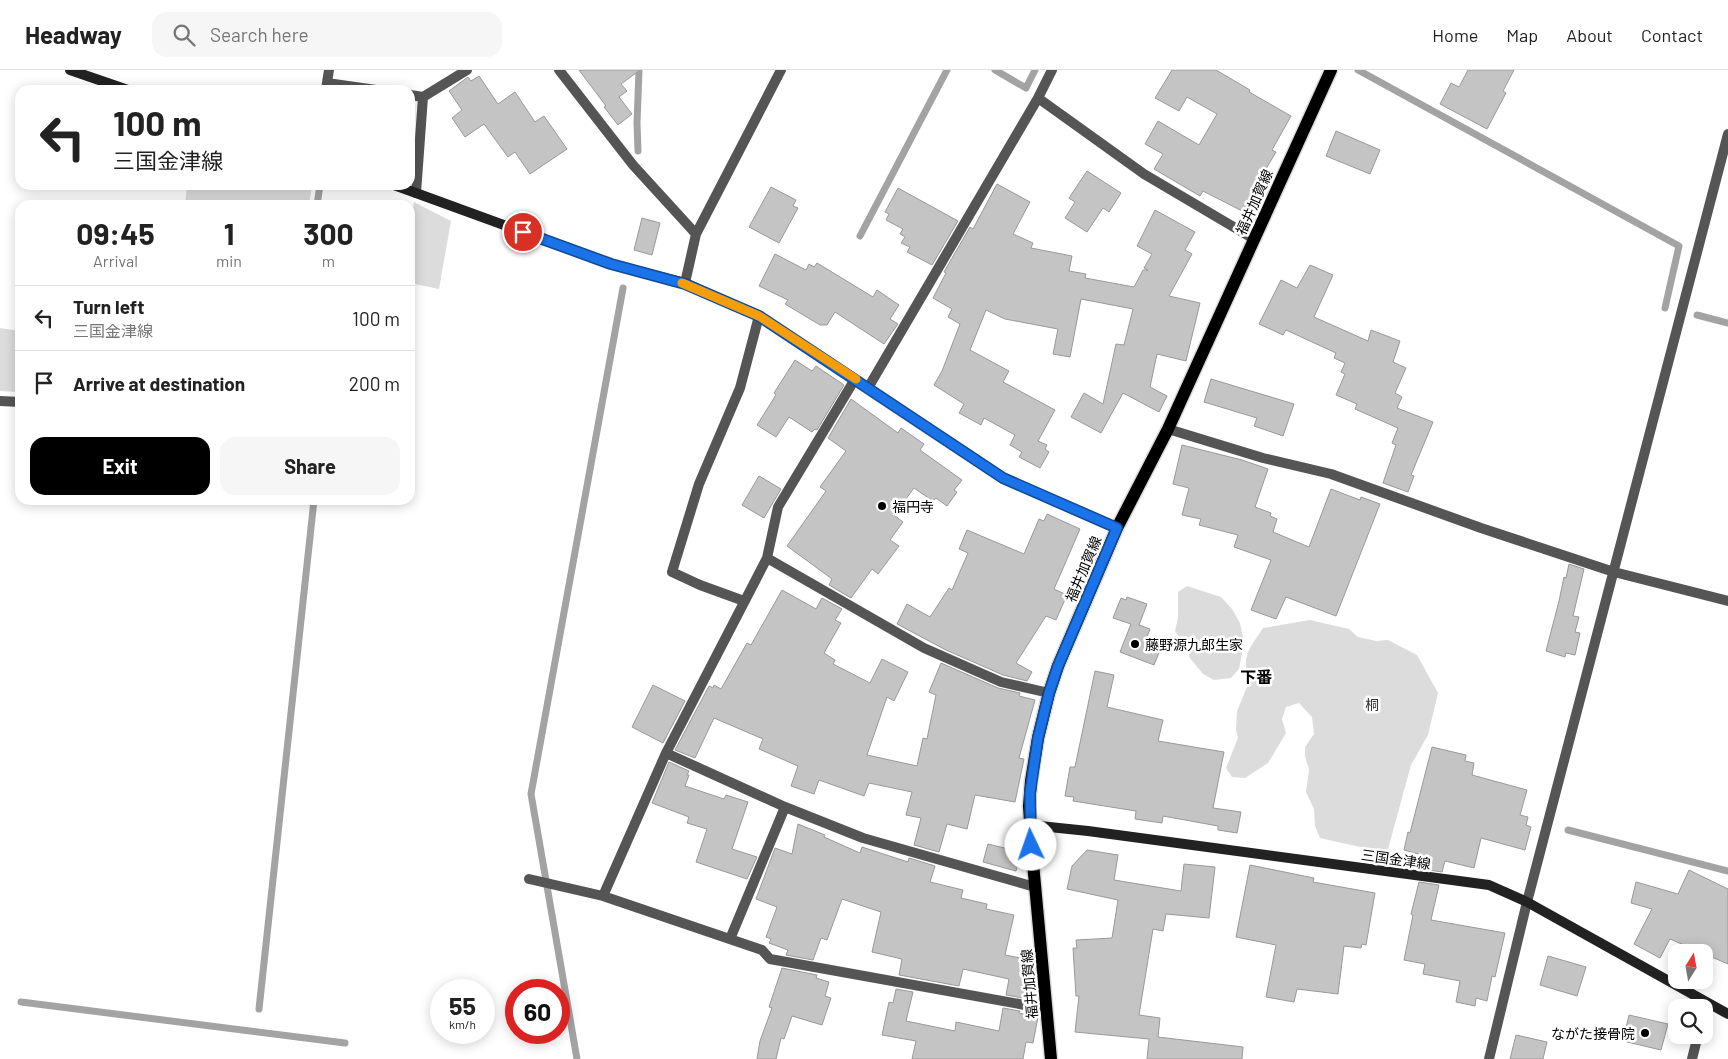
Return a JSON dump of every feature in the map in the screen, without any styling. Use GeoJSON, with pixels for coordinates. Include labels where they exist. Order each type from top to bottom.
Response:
{"type":"FeatureCollection","features":[{"type":"Feature","properties":{"kind":"main road"},"geometry":{"type":"LineString","coordinates":[[70,70],[114,85]]}},
{"type":"Feature","properties":{"kind":"main road","name":"福井加賀線"},"geometry":{"type":"LineString","coordinates":[[1051,1059],[1029,806],[1038,738],[1049,693],[1058,666],[1117,528],[1168,430],[1330,70]]}},
{"type":"Feature","properties":{"kind":"main road"},"geometry":{"type":"LineString","coordinates":[[408,190],[611,264],[685,284],[759,316],[1003,478],[1117,528]]}},
{"type":"Feature","properties":{"kind":"main road","name":"三国金津線"},"geometry":{"type":"LineString","coordinates":[[1030,825],[1098,832],[1489,885],[1528,902],[1693,999]]}},
{"type":"Feature","properties":{"kind":"main road","name":"三国金津線"},"geometry":{"type":"LineString","coordinates":[[1713,1009],[1728,1014]]}},
{"type":"Feature","properties":{"kind":"street"},"geometry":{"type":"LineString","coordinates":[[327,85],[329,70]]}},
{"type":"Feature","properties":{"kind":"street"},"geometry":{"type":"LineString","coordinates":[[415,96],[424,97],[467,70]]}},
{"type":"Feature","properties":{"kind":"street"},"geometry":{"type":"LineString","coordinates":[[559,70],[632,165],[696,234]]}},
{"type":"Feature","properties":{"kind":"street"},"geometry":{"type":"LineString","coordinates":[[685,284],[696,234],[781,70]]}},
{"type":"Feature","properties":{"kind":"street"},"geometry":{"type":"LineString","coordinates":[[868,388],[1038,98],[1052,70]]}},
{"type":"Feature","properties":{"kind":"street"},"geometry":{"type":"LineString","coordinates":[[416,193],[424,97]]}},
{"type":"Feature","properties":{"kind":"street"},"geometry":{"type":"LineString","coordinates":[[1038,98],[1144,174],[1254,239]]}},
{"type":"Feature","properties":{"kind":"street"},"geometry":{"type":"LineString","coordinates":[[1489,1059],[1528,902],[1728,134]]}},
{"type":"Feature","properties":{"kind":"street"},"geometry":{"type":"LineString","coordinates":[[744,602],[672,572],[699,484],[740,388],[759,316]]}},
{"type":"Feature","properties":{"kind":"street"},"geometry":{"type":"LineString","coordinates":[[603,896],[666,753],[767,558],[778,507],[855,379]]}},
{"type":"Feature","properties":{"kind":"street"},"geometry":{"type":"LineString","coordinates":[[0,401],[15,402]]}},
{"type":"Feature","properties":{"kind":"street"},"geometry":{"type":"LineString","coordinates":[[1168,430],[1263,458],[1331,474],[1481,528],[1614,572],[1728,600]]}},
{"type":"Feature","properties":{"kind":"street"},"geometry":{"type":"LineString","coordinates":[[767,558],[924,648],[1001,682],[1049,693]]}},
{"type":"Feature","properties":{"kind":"street"},"geometry":{"type":"LineString","coordinates":[[666,753],[785,807],[863,838],[1035,887]]}},
{"type":"Feature","properties":{"kind":"street"},"geometry":{"type":"LineString","coordinates":[[730,939],[785,807]]}},
{"type":"Feature","properties":{"kind":"street"},"geometry":{"type":"LineString","coordinates":[[530,879],[603,896],[762,950],[770,959],[1047,1009]]}},
{"type":"Feature","properties":{"kind":"street"},"geometry":{"type":"LineString","coordinates":[[1692,1059],[1696,1044]]}},
{"type":"Feature","properties":{"kind":"green space"},"geometry":{"type":"Polygon","coordinates":[[[186,190],[311,190],[310,200],[186,200],[186,190]]]}},
{"type":"Feature","properties":{"kind":"green space"},"geometry":{"type":"Polygon","coordinates":[[[415,203],[451,221],[439,289],[415,284],[415,203]]]}},
{"type":"Feature","properties":{"kind":"green space"},"geometry":{"type":"Polygon","coordinates":[[[0,328],[15,330],[15,392],[0,391],[0,328]]]}},
{"type":"Feature","properties":{"kind":"green space"},"geometry":{"type":"Polygon","coordinates":[[[1187,586],[1221,597],[1232,609],[1240,623],[1243,638],[1242,653],[1239,669],[1231,678],[1214,680],[1203,674],[1190,658],[1185,644],[1175,631],[1178,617],[1178,592],[1187,586]]]}},
{"type":"Feature","properties":{"kind":"green space","name":"桐"},"geometry":{"type":"Polygon","coordinates":[[[1310,620],[1349,629],[1358,637],[1376,641],[1388,640],[1417,655],[1438,693],[1428,735],[1411,765],[1387,853],[1320,838],[1315,826],[1314,809],[1306,792],[1309,770],[1305,756],[1305,747],[1314,734],[1312,717],[1299,703],[1286,707],[1282,719],[1286,733],[1268,763],[1245,778],[1232,777],[1226,768],[1238,738],[1236,729],[1237,711],[1249,682],[1246,659],[1250,648],[1263,628],[1310,620]]]}},
{"type":"Feature","properties":{"kind":"building"},"geometry":{"type":"Polygon","coordinates":[[[579,70],[640,70],[621,84],[627,91],[619,97],[632,114],[618,125],[579,70]]]}},
{"type":"Feature","properties":{"kind":"building"},"geometry":{"type":"Polygon","coordinates":[[[1172,70],[1216,70],[1250,90],[1249,92],[1291,116],[1272,150],[1276,152],[1260,179],[1263,181],[1246,213],[1203,191],[1200,196],[1154,169],[1163,154],[1145,144],[1158,121],[1199,145],[1217,114],[1187,97],[1179,111],[1155,98],[1172,70]]]}},
{"type":"Feature","properties":{"kind":"building"},"geometry":{"type":"Polygon","coordinates":[[[1468,70],[1514,70],[1503,91],[1506,93],[1487,129],[1440,104],[1451,83],[1459,87],[1468,70]]]}},
{"type":"Feature","properties":{"kind":"building"},"geometry":{"type":"Polygon","coordinates":[[[479,76],[498,104],[515,92],[535,122],[544,116],[567,149],[530,174],[515,152],[508,157],[484,124],[465,137],[452,118],[462,110],[449,91],[468,77],[471,81],[479,76]]]}},
{"type":"Feature","properties":{"kind":"building"},"geometry":{"type":"Polygon","coordinates":[[[1336,131],[1380,150],[1370,174],[1326,156],[1336,131]]]}},
{"type":"Feature","properties":{"kind":"building"},"geometry":{"type":"Polygon","coordinates":[[[1087,171],[1121,193],[1109,212],[1103,208],[1087,232],[1065,218],[1075,202],[1069,198],[1087,171]]]}},
{"type":"Feature","properties":{"kind":"building"},"geometry":{"type":"Polygon","coordinates":[[[997,184],[1030,202],[1013,234],[1033,243],[1031,248],[1072,256],[1069,271],[1086,274],[1085,278],[1134,287],[1143,270],[1148,270],[1144,268],[1152,254],[1137,246],[1155,210],[1195,232],[1185,250],[1192,254],[1169,296],[1200,303],[1186,361],[1157,354],[1150,387],[1167,396],[1159,412],[1123,393],[1101,433],[1071,417],[1084,393],[1103,404],[1116,344],[1124,345],[1133,309],[1081,299],[1070,357],[1053,354],[1058,329],[1005,319],[986,310],[970,350],[1009,371],[1003,382],[1055,410],[1038,441],[1047,445],[1045,449],[1049,452],[1040,468],[1019,457],[1022,452],[1010,445],[1015,435],[984,418],[981,425],[959,413],[964,404],[934,385],[942,371],[960,324],[948,317],[952,309],[933,298],[946,273],[944,272],[970,227],[973,229],[997,184]]]}},
{"type":"Feature","properties":{"kind":"building"},"geometry":{"type":"Polygon","coordinates":[[[771,187],[796,200],[793,206],[798,208],[779,243],[749,227],[771,187]]]}},
{"type":"Feature","properties":{"kind":"building"},"geometry":{"type":"Polygon","coordinates":[[[898,188],[958,221],[932,265],[907,252],[910,247],[901,243],[905,237],[900,234],[903,229],[886,220],[889,214],[885,212],[898,188]]]}},
{"type":"Feature","properties":{"kind":"building"},"geometry":{"type":"Polygon","coordinates":[[[642,218],[660,223],[652,255],[634,250],[642,218]]]}},
{"type":"Feature","properties":{"kind":"building"},"geometry":{"type":"Polygon","coordinates":[[[775,254],[806,270],[809,264],[814,267],[817,263],[873,297],[877,290],[899,305],[890,319],[898,324],[884,344],[835,312],[827,325],[820,325],[785,304],[788,300],[759,286],[775,254]]]}},
{"type":"Feature","properties":{"kind":"building"},"geometry":{"type":"Polygon","coordinates":[[[1310,265],[1333,275],[1314,317],[1368,341],[1371,330],[1400,341],[1393,362],[1406,368],[1395,393],[1402,397],[1397,408],[1433,422],[1411,475],[1414,476],[1408,492],[1383,483],[1396,445],[1392,443],[1398,428],[1355,409],[1357,404],[1336,395],[1345,374],[1341,372],[1345,363],[1334,358],[1336,353],[1286,330],[1283,335],[1259,324],[1281,280],[1297,288],[1310,265]]]}},
{"type":"Feature","properties":{"kind":"building"},"geometry":{"type":"Polygon","coordinates":[[[795,360],[812,371],[816,366],[844,385],[817,430],[815,429],[812,432],[789,417],[776,437],[757,425],[795,360]]]}},
{"type":"Feature","properties":{"kind":"building"},"geometry":{"type":"Polygon","coordinates":[[[1211,379],[1294,404],[1283,436],[1254,426],[1257,418],[1204,402],[1211,379]]]}},
{"type":"Feature","properties":{"kind":"building"},"geometry":{"type":"Polygon","coordinates":[[[851,399],[898,433],[901,428],[924,444],[920,450],[962,480],[954,490],[957,492],[947,506],[936,498],[933,501],[914,488],[894,515],[903,522],[890,540],[899,546],[878,574],[872,569],[851,598],[829,585],[832,579],[787,546],[826,491],[820,487],[846,451],[828,438],[851,399]]]}},
{"type":"Feature","properties":{"kind":"building"},"geometry":{"type":"Polygon","coordinates":[[[1182,445],[1242,460],[1268,469],[1255,507],[1271,513],[1270,516],[1277,519],[1273,532],[1309,547],[1331,489],[1360,500],[1361,497],[1380,504],[1336,616],[1286,597],[1276,619],[1251,610],[1271,560],[1234,547],[1238,535],[1199,525],[1201,519],[1182,515],[1189,488],[1173,484],[1182,445]]]}},
{"type":"Feature","properties":{"kind":"building"},"geometry":{"type":"Polygon","coordinates":[[[759,476],[781,489],[764,518],[742,505],[759,476]]]}},
{"type":"Feature","properties":{"kind":"building"},"geometry":{"type":"Polygon","coordinates":[[[1047,514],[1080,529],[1054,589],[1067,595],[1056,620],[1046,616],[1016,663],[1032,672],[1027,681],[1003,675],[946,650],[897,624],[907,604],[930,617],[949,588],[952,590],[968,553],[959,549],[967,530],[1024,554],[1039,519],[1044,521],[1047,514]]]}},
{"type":"Feature","properties":{"kind":"building"},"geometry":{"type":"Polygon","coordinates":[[[1569,564],[1584,569],[1573,616],[1579,617],[1575,632],[1580,633],[1575,655],[1566,653],[1565,657],[1546,651],[1564,577],[1566,578],[1569,564]]]}},
{"type":"Feature","properties":{"kind":"building"},"geometry":{"type":"Polygon","coordinates":[[[782,590],[816,609],[822,598],[842,609],[835,620],[841,623],[824,653],[835,660],[833,664],[870,683],[882,659],[908,672],[894,701],[887,697],[867,755],[917,766],[923,738],[927,739],[936,695],[929,692],[941,663],[998,688],[1020,693],[1019,696],[1035,700],[1019,758],[1024,759],[1015,802],[975,795],[967,829],[947,824],[939,852],[914,845],[921,818],[906,815],[912,792],[869,783],[864,796],[819,780],[814,794],[791,786],[798,766],[759,749],[763,739],[714,718],[695,758],[675,750],[709,686],[713,688],[714,685],[721,689],[747,643],[751,645],[782,590]]]}},
{"type":"Feature","properties":{"kind":"building"},"geometry":{"type":"Polygon","coordinates":[[[1127,597],[1147,604],[1139,625],[1150,629],[1145,642],[1161,648],[1154,665],[1120,652],[1131,624],[1113,618],[1121,598],[1126,600],[1127,597]]]}},
{"type":"Feature","properties":{"kind":"building"},"geometry":{"type":"Polygon","coordinates":[[[1095,671],[1114,675],[1107,707],[1163,720],[1158,741],[1224,752],[1213,808],[1241,812],[1237,833],[1218,830],[1218,826],[1163,816],[1162,823],[1135,819],[1136,811],[1073,801],[1074,797],[1065,796],[1070,767],[1075,767],[1095,671]]]}},
{"type":"Feature","properties":{"kind":"building"},"geometry":{"type":"Polygon","coordinates":[[[653,685],[685,701],[663,743],[632,727],[653,685]]]}},
{"type":"Feature","properties":{"kind":"building"},"geometry":{"type":"Polygon","coordinates":[[[1432,747],[1466,755],[1465,761],[1474,763],[1472,775],[1527,790],[1520,815],[1528,817],[1526,825],[1531,827],[1525,850],[1481,838],[1474,868],[1445,861],[1442,872],[1422,869],[1425,856],[1404,850],[1432,747]]]}},
{"type":"Feature","properties":{"kind":"building"},"geometry":{"type":"Polygon","coordinates":[[[669,762],[689,771],[685,786],[724,799],[726,795],[748,802],[732,849],[757,857],[747,879],[696,862],[707,829],[687,823],[689,817],[652,803],[669,762]]]}},
{"type":"Feature","properties":{"kind":"building"},"geometry":{"type":"Polygon","coordinates":[[[798,824],[860,853],[862,847],[908,862],[909,858],[935,866],[930,882],[963,890],[961,898],[987,904],[986,909],[1014,915],[1005,955],[1031,960],[1023,998],[1006,995],[1009,979],[963,969],[959,986],[899,975],[902,959],[872,952],[881,912],[842,899],[827,940],[821,938],[813,960],[786,955],[788,950],[769,943],[771,939],[766,937],[777,907],[756,899],[775,848],[792,854],[798,824]]]}},
{"type":"Feature","properties":{"kind":"building"},"geometry":{"type":"Polygon","coordinates":[[[988,844],[1021,852],[1016,871],[983,862],[988,844]]]}},
{"type":"Feature","properties":{"kind":"building"},"geometry":{"type":"Polygon","coordinates":[[[1087,850],[1118,855],[1114,880],[1181,891],[1184,864],[1215,867],[1209,918],[1166,914],[1163,931],[1153,929],[1139,1015],[1160,1018],[1158,1037],[1243,1047],[1242,1059],[1147,1059],[1149,1039],[1075,1032],[1079,996],[1076,996],[1073,948],[1077,948],[1076,940],[1112,938],[1118,900],[1067,889],[1072,866],[1087,850]]]}},
{"type":"Feature","properties":{"kind":"building"},"geometry":{"type":"Polygon","coordinates":[[[1250,865],[1314,878],[1313,882],[1375,893],[1366,945],[1362,944],[1361,948],[1344,946],[1338,994],[1297,989],[1294,1002],[1266,997],[1276,945],[1236,937],[1250,865]]]}},
{"type":"Feature","properties":{"kind":"building"},"geometry":{"type":"Polygon","coordinates":[[[1689,870],[1728,889],[1728,964],[1713,958],[1713,944],[1682,944],[1670,939],[1660,958],[1634,944],[1652,909],[1631,903],[1636,882],[1678,894],[1689,870]]]}},
{"type":"Feature","properties":{"kind":"building"},"geometry":{"type":"Polygon","coordinates":[[[1419,882],[1439,885],[1431,920],[1505,933],[1495,977],[1492,976],[1487,1001],[1476,998],[1475,1006],[1456,1002],[1460,981],[1423,974],[1425,964],[1404,960],[1413,915],[1411,914],[1419,882]]]}},
{"type":"Feature","properties":{"kind":"building"},"geometry":{"type":"Polygon","coordinates":[[[1548,956],[1586,967],[1577,996],[1540,985],[1548,956]]]}},
{"type":"Feature","properties":{"kind":"building"},"geometry":{"type":"Polygon","coordinates":[[[782,968],[817,975],[816,978],[829,982],[825,996],[831,998],[822,1025],[792,1016],[784,1039],[781,1038],[776,1059],[757,1059],[760,1041],[772,1008],[769,1007],[782,968]]]}},
{"type":"Feature","properties":{"kind":"building"},"geometry":{"type":"Polygon","coordinates":[[[896,989],[913,992],[906,1021],[955,1031],[956,1022],[999,1031],[1003,1008],[1038,1017],[1033,1043],[1026,1042],[1023,1059],[912,1059],[916,1041],[882,1035],[889,1002],[893,1003],[896,989]]]}},
{"type":"Feature","properties":{"kind":"building","name":"ながた接骨院"},"geometry":{"type":"Polygon","coordinates":[[[1629,1015],[1668,1024],[1661,1050],[1623,1041],[1629,1015]]]}},
{"type":"Feature","properties":{"kind":"building"},"geometry":{"type":"Polygon","coordinates":[[[1516,1035],[1547,1042],[1543,1059],[1510,1059],[1516,1035]]]}},
{"type":"Feature","properties":{"kind":"waterway"},"geometry":{"type":"LineString","coordinates":[[638,151],[639,70]]}},
{"type":"Feature","properties":{"kind":"waterway"},"geometry":{"type":"LineString","coordinates":[[860,236],[947,70]]}},
{"type":"Feature","properties":{"kind":"waterway"},"geometry":{"type":"LineString","coordinates":[[995,70],[1026,88],[1035,70]]}},
{"type":"Feature","properties":{"kind":"waterway"},"geometry":{"type":"LineString","coordinates":[[1358,70],[1679,246],[1665,308]]}},
{"type":"Feature","properties":{"kind":"waterway"},"geometry":{"type":"LineString","coordinates":[[318,200],[319,190]]}},
{"type":"Feature","properties":{"kind":"waterway"},"geometry":{"type":"LineString","coordinates":[[577,1059],[531,794],[623,288]]}},
{"type":"Feature","properties":{"kind":"waterway"},"geometry":{"type":"LineString","coordinates":[[1697,315],[1728,323]]}},
{"type":"Feature","properties":{"kind":"waterway"},"geometry":{"type":"LineString","coordinates":[[259,1009],[313,505]]}},
{"type":"Feature","properties":{"kind":"waterway"},"geometry":{"type":"LineString","coordinates":[[1568,830],[1728,871]]}},
{"type":"Feature","properties":{"kind":"waterway"},"geometry":{"type":"LineString","coordinates":[[21,1002],[345,1043]]}},
{"type":"Feature","properties":{"kind":"slow traffic"},"geometry":{"type":"LineString","coordinates":[[682,283],[759,316],[856,379]]}},
{"type":"Feature","properties":{"kind":"place","name":"福円寺"},"geometry":{"type":"Point","coordinates":[882,506]}},
{"type":"Feature","properties":{"kind":"place","name":"藤野源九郎生家"},"geometry":{"type":"Point","coordinates":[1135,644]}},
{"type":"Feature","properties":{"kind":"place","name":"ながた接骨院"},"geometry":{"type":"Point","coordinates":[1645,1033]}},
{"type":"Feature","properties":{"kind":"district","name":"下番"},"geometry":{"type":"Point","coordinates":[1256,676]}},
{"type":"Feature","properties":{"kind":"route"},"geometry":{"type":"LineString","coordinates":[[523,232],[611,264],[685,284],[759,316],[1003,478],[1117,528],[1058,666],[1049,693],[1038,738],[1031,781],[1029,806],[1031,845]]}}]}
